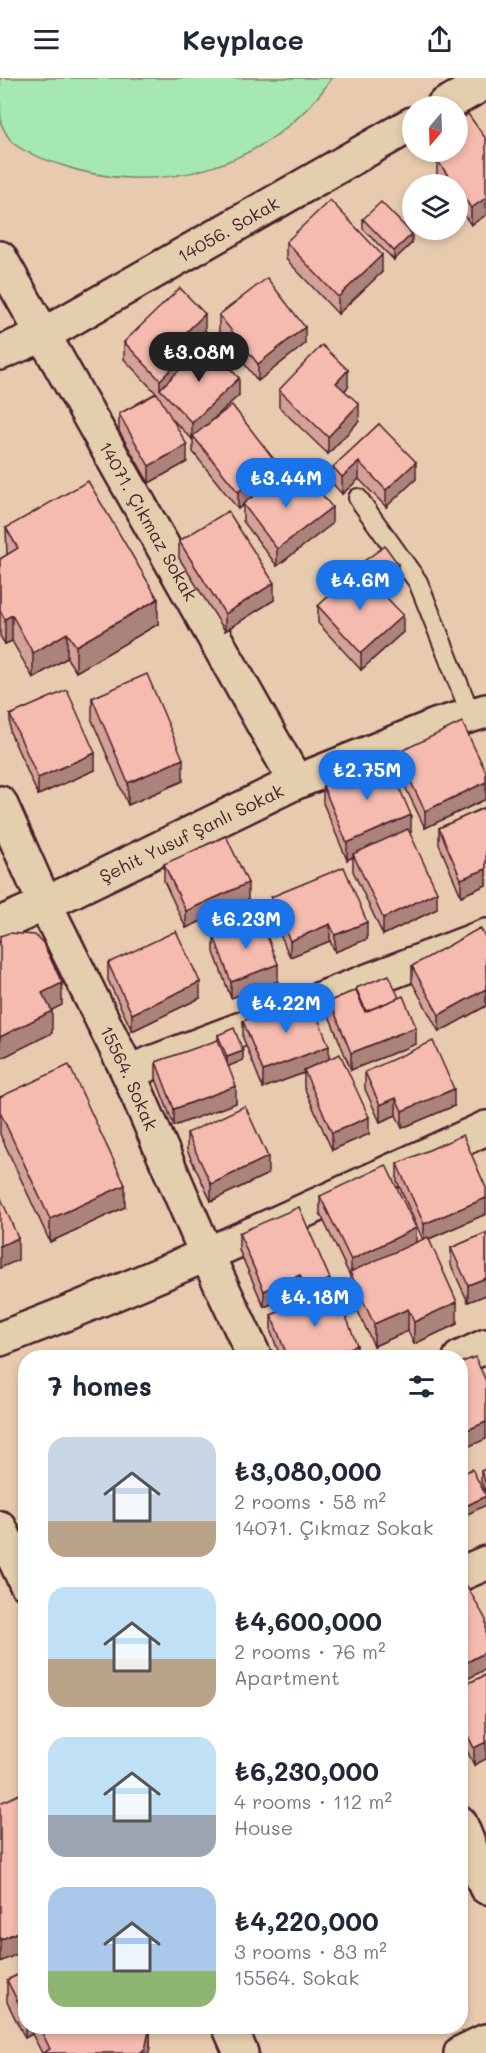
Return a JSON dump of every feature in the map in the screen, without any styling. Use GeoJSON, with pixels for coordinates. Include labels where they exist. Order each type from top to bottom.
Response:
{"type":"FeatureCollection","features":[{"type":"Feature","properties":{"kind":"street"},"geometry":{"type":"LineString","coordinates":[[461,96],[486,82]]}},
{"type":"Feature","properties":{"kind":"street","name":"14056. Sokak"},"geometry":{"type":"LineString","coordinates":[[0,353],[43,335],[402,130]]}},
{"type":"Feature","properties":{"kind":"street","name":"14071. Çıkmaz Sokak"},"geometry":{"type":"LineString","coordinates":[[0,258],[296,782]]}},
{"type":"Feature","properties":{"kind":"street","name":"Şehit Yusuf Şanlı Sokak"},"geometry":{"type":"LineString","coordinates":[[0,924],[296,782],[438,725],[481,712]]}},
{"type":"Feature","properties":{"kind":"street","name":"15564. Sokak"},"geometry":{"type":"LineString","coordinates":[[0,802],[45,904],[128,1072],[207,1255],[251,1350]]}},
{"type":"Feature","properties":{"kind":"street"},"geometry":{"type":"LineString","coordinates":[[128,1072],[486,936]]}},
{"type":"Feature","properties":{"kind":"street"},"geometry":{"type":"LineString","coordinates":[[0,1339],[68,1314],[207,1255],[486,1128]]}},
{"type":"Feature","properties":{"kind":"street"},"geometry":{"type":"LineString","coordinates":[[468,1354],[486,1346]]}},
{"type":"Feature","properties":{"kind":"street"},"geometry":{"type":"LineString","coordinates":[[0,1528],[18,1566]]}},
{"type":"Feature","properties":{"kind":"street"},"geometry":{"type":"LineString","coordinates":[[468,1571],[486,1563]]}},
{"type":"Feature","properties":{"kind":"street"},"geometry":{"type":"LineString","coordinates":[[468,1843],[486,1887]]}},
{"type":"Feature","properties":{"kind":"street"},"geometry":{"type":"LineString","coordinates":[[233,2034],[241,2053]]}},
{"type":"Feature","properties":{"kind":"street"},"geometry":{"type":"LineString","coordinates":[[461,2053],[486,2041]]}},
{"type":"Feature","properties":{"kind":"lane"},"geometry":{"type":"LineString","coordinates":[[358,498],[418,582],[481,712]]}},
{"type":"Feature","properties":{"kind":"green space"},"geometry":{"type":"Polygon","coordinates":[[[0,78],[332,78],[307,109],[278,134],[245,154],[210,168],[172,176],[134,178],[96,174],[58,164],[17,146],[1,123],[0,78]]]}},
{"type":"Feature","properties":{"kind":"building"},"geometry":{"type":"Polygon","coordinates":[[[468,114],[486,139],[486,198],[471,208],[468,204],[468,174],[447,174],[438,162],[468,162],[468,114]]]}},
{"type":"Feature","properties":{"kind":"building"},"geometry":{"type":"Polygon","coordinates":[[[330,200],[382,255],[338,297],[286,242],[330,200]]]}},
{"type":"Feature","properties":{"kind":"building"},"geometry":{"type":"Polygon","coordinates":[[[381,202],[402,224],[402,240],[406,240],[394,251],[363,219],[381,202]]]}},
{"type":"Feature","properties":{"kind":"building"},"geometry":{"type":"Polygon","coordinates":[[[267,278],[305,327],[258,364],[219,315],[267,278]]]}},
{"type":"Feature","properties":{"kind":"building"},"geometry":{"type":"Polygon","coordinates":[[[180,288],[205,314],[178,340],[189,352],[160,380],[124,342],[180,288]]]}},
{"type":"Feature","properties":{"kind":"building"},"geometry":{"type":"Polygon","coordinates":[[[206,344],[239,378],[192,423],[160,389],[206,344]]]}},
{"type":"Feature","properties":{"kind":"building"},"geometry":{"type":"Polygon","coordinates":[[[322,345],[348,370],[336,383],[359,404],[328,437],[279,390],[322,345]]]}},
{"type":"Feature","properties":{"kind":"building"},"geometry":{"type":"Polygon","coordinates":[[[157,393],[187,445],[149,466],[119,414],[157,393]]]}},
{"type":"Feature","properties":{"kind":"building"},"geometry":{"type":"Polygon","coordinates":[[[232,405],[276,462],[238,492],[193,436],[232,405]]]}},
{"type":"Feature","properties":{"kind":"building"},"geometry":{"type":"Polygon","coordinates":[[[379,424],[416,462],[386,490],[359,462],[342,477],[333,467],[379,424]]]}},
{"type":"Feature","properties":{"kind":"building"},"geometry":{"type":"Polygon","coordinates":[[[282,474],[294,489],[309,478],[332,507],[277,549],[243,504],[282,474]]]}},
{"type":"Feature","properties":{"kind":"building"},"geometry":{"type":"Polygon","coordinates":[[[88,481],[158,599],[76,646],[67,633],[33,653],[12,615],[5,619],[0,610],[0,559],[18,548],[6,528],[88,481]]]}},
{"type":"Feature","properties":{"kind":"building"},"geometry":{"type":"Polygon","coordinates":[[[228,511],[274,583],[225,614],[179,541],[228,511]]]}},
{"type":"Feature","properties":{"kind":"building"},"geometry":{"type":"Polygon","coordinates":[[[385,546],[398,564],[373,582],[360,564],[385,546]]]}},
{"type":"Feature","properties":{"kind":"building"},"geometry":{"type":"Polygon","coordinates":[[[359,568],[403,615],[361,653],[318,606],[359,568]]]}},
{"type":"Feature","properties":{"kind":"building"},"geometry":{"type":"Polygon","coordinates":[[[147,674],[183,759],[128,783],[92,698],[147,674]]]}},
{"type":"Feature","properties":{"kind":"building"},"geometry":{"type":"Polygon","coordinates":[[[67,690],[95,753],[38,778],[10,715],[67,690]]]}},
{"type":"Feature","properties":{"kind":"building"},"geometry":{"type":"Polygon","coordinates":[[[462,722],[486,772],[486,782],[425,811],[397,753],[462,722]]]}},
{"type":"Feature","properties":{"kind":"building"},"geometry":{"type":"Polygon","coordinates":[[[387,759],[411,815],[347,843],[323,786],[387,759]]]}},
{"type":"Feature","properties":{"kind":"building"},"geometry":{"type":"Polygon","coordinates":[[[486,807],[486,869],[461,879],[439,828],[486,807]]]}},
{"type":"Feature","properties":{"kind":"building"},"geometry":{"type":"Polygon","coordinates":[[[408,829],[437,892],[383,918],[353,854],[408,829]]]}},
{"type":"Feature","properties":{"kind":"building"},"geometry":{"type":"Polygon","coordinates":[[[226,836],[248,883],[186,911],[164,864],[226,836]]]}},
{"type":"Feature","properties":{"kind":"building"},"geometry":{"type":"Polygon","coordinates":[[[344,867],[367,922],[335,935],[330,924],[290,941],[271,897],[344,867]]]}},
{"type":"Feature","properties":{"kind":"building"},"geometry":{"type":"Polygon","coordinates":[[[260,918],[278,964],[231,982],[214,936],[260,918]]]}},
{"type":"Feature","properties":{"kind":"building"},"geometry":{"type":"Polygon","coordinates":[[[480,928],[486,938],[486,989],[439,1015],[412,966],[480,928]]]}},
{"type":"Feature","properties":{"kind":"building"},"geometry":{"type":"Polygon","coordinates":[[[176,931],[200,982],[132,1014],[108,963],[176,931]]]}},
{"type":"Feature","properties":{"kind":"building"},"geometry":{"type":"Polygon","coordinates":[[[9,933],[35,935],[43,943],[62,983],[42,993],[52,1011],[0,1037],[0,936],[9,933]]]}},
{"type":"Feature","properties":{"kind":"building"},"geometry":{"type":"Polygon","coordinates":[[[389,975],[399,998],[366,1011],[356,988],[389,975]]]}},
{"type":"Feature","properties":{"kind":"building"},"geometry":{"type":"Polygon","coordinates":[[[356,990],[365,1012],[403,996],[416,1027],[351,1053],[330,1001],[356,990]]]}},
{"type":"Feature","properties":{"kind":"building"},"geometry":{"type":"Polygon","coordinates":[[[309,996],[329,1046],[263,1071],[243,1021],[309,996]]]}},
{"type":"Feature","properties":{"kind":"building"},"geometry":{"type":"Polygon","coordinates":[[[234,1028],[243,1051],[227,1057],[218,1035],[234,1028]]]}},
{"type":"Feature","properties":{"kind":"building"},"geometry":{"type":"Polygon","coordinates":[[[218,1040],[236,1086],[174,1109],[156,1062],[218,1040]]]}},
{"type":"Feature","properties":{"kind":"building"},"geometry":{"type":"Polygon","coordinates":[[[433,1041],[454,1089],[402,1111],[396,1098],[380,1105],[365,1072],[433,1041]]]}},
{"type":"Feature","properties":{"kind":"building"},"geometry":{"type":"Polygon","coordinates":[[[340,1054],[369,1117],[332,1133],[304,1070],[340,1054]]]}},
{"type":"Feature","properties":{"kind":"building"},"geometry":{"type":"Polygon","coordinates":[[[69,1065],[125,1185],[50,1219],[0,1112],[0,1097],[69,1065]]]}},
{"type":"Feature","properties":{"kind":"building"},"geometry":{"type":"Polygon","coordinates":[[[245,1106],[268,1157],[211,1184],[187,1133],[245,1106]]]}},
{"type":"Feature","properties":{"kind":"building"},"geometry":{"type":"Polygon","coordinates":[[[463,1135],[486,1188],[486,1198],[424,1224],[397,1164],[463,1135]]]}},
{"type":"Feature","properties":{"kind":"building"},"geometry":{"type":"Polygon","coordinates":[[[386,1165],[416,1228],[351,1260],[320,1196],[386,1165]]]}},
{"type":"Feature","properties":{"kind":"building"},"geometry":{"type":"Polygon","coordinates":[[[0,1196],[18,1238],[0,1246],[0,1196]]]}},
{"type":"Feature","properties":{"kind":"building"},"geometry":{"type":"Polygon","coordinates":[[[299,1207],[330,1279],[306,1289],[300,1275],[264,1291],[239,1233],[299,1207]]]}},
{"type":"Feature","properties":{"kind":"building"},"geometry":{"type":"Polygon","coordinates":[[[486,1233],[486,1278],[468,1285],[451,1248],[486,1233]]]}},
{"type":"Feature","properties":{"kind":"building"},"geometry":{"type":"Polygon","coordinates":[[[428,1237],[457,1302],[414,1322],[408,1309],[374,1324],[350,1272],[428,1237]]]}},
{"type":"Feature","properties":{"kind":"building"},"geometry":{"type":"Polygon","coordinates":[[[336,1290],[357,1345],[345,1350],[285,1350],[271,1315],[336,1290]]]}},
{"type":"Feature","properties":{"kind":"building"},"geometry":{"type":"Polygon","coordinates":[[[475,1357],[486,1381],[486,1422],[468,1430],[468,1360],[475,1357]]]}},
{"type":"Feature","properties":{"kind":"building"},"geometry":{"type":"Polygon","coordinates":[[[472,1469],[486,1496],[468,1505],[468,1471],[472,1469]]]}},
{"type":"Feature","properties":{"kind":"building"},"geometry":{"type":"Polygon","coordinates":[[[486,1469],[486,1484],[481,1471],[486,1469]]]}},
{"type":"Feature","properties":{"kind":"building"},"geometry":{"type":"Polygon","coordinates":[[[468,1588],[486,1620],[486,1652],[468,1662],[468,1588]]]}},
{"type":"Feature","properties":{"kind":"building"},"geometry":{"type":"Polygon","coordinates":[[[486,1675],[486,1742],[474,1748],[468,1736],[468,1683],[486,1675]]]}},
{"type":"Feature","properties":{"kind":"building"},"geometry":{"type":"Polygon","coordinates":[[[18,1795],[18,1932],[0,1940],[0,1803],[18,1795]]]}},
{"type":"Feature","properties":{"kind":"building"},"geometry":{"type":"Polygon","coordinates":[[[18,1975],[18,2002],[7,1980],[18,1975]]]}},
{"type":"Feature","properties":{"kind":"building"},"geometry":{"type":"Polygon","coordinates":[[[43,2034],[148,2034],[145,2050],[139,2053],[43,2053],[50,2049],[43,2034]]]}}]}
